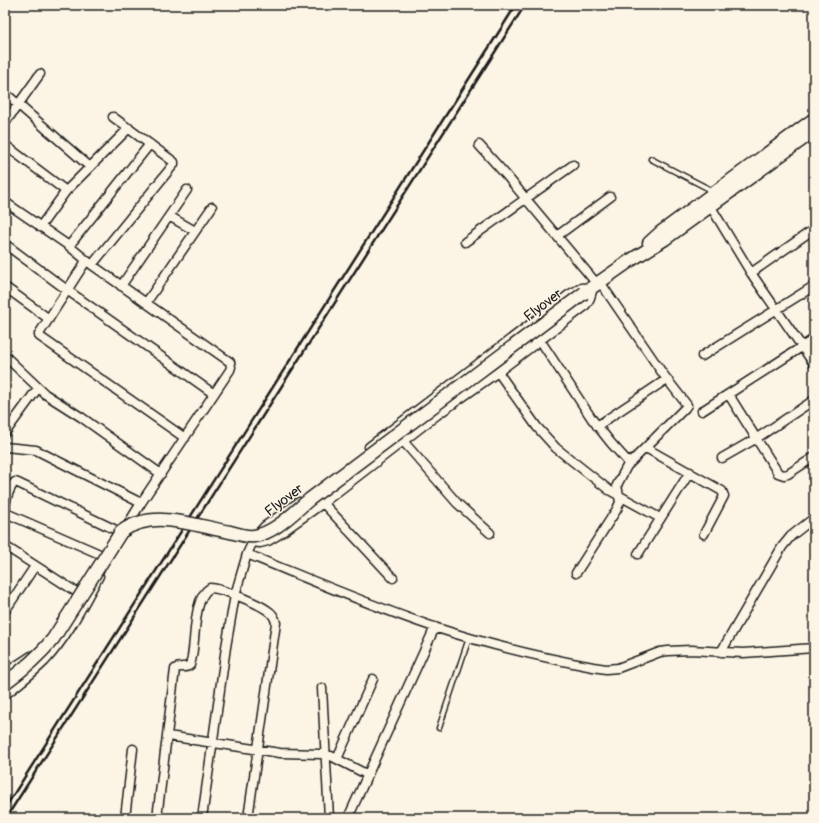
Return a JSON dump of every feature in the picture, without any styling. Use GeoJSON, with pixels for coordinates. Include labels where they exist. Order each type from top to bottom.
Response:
{"type":"FeatureCollection","features":[{"type":"Feature","properties":{"kind":"main road"},"geometry":{"type":"LineString","coordinates":[[631,260],[661,232],[715,192],[813,124]]}},
{"type":"Feature","properties":{"kind":"main road"},"geometry":{"type":"LineString","coordinates":[[631,260],[660,243],[711,207],[813,124]]}},
{"type":"Feature","properties":{"kind":"main road","name":"Flyover"},"geometry":{"type":"LineString","coordinates":[[5,683],[42,652],[53,639],[121,532],[136,524],[147,521],[169,520],[184,522],[220,531],[254,536],[274,528],[593,286],[631,260]]}},
{"type":"Feature","properties":{"kind":"street"},"geometry":{"type":"LineString","coordinates":[[5,123],[40,74]]}},
{"type":"Feature","properties":{"kind":"street"},"geometry":{"type":"LineString","coordinates":[[5,93],[90,167]]}},
{"type":"Feature","properties":{"kind":"street"},"geometry":{"type":"LineString","coordinates":[[113,116],[174,162],[174,166],[67,290],[39,334],[40,338],[185,438]]}},
{"type":"Feature","properties":{"kind":"street"},"geometry":{"type":"LineString","coordinates":[[40,227],[66,191],[129,128]]}},
{"type":"Feature","properties":{"kind":"street"},"geometry":{"type":"LineString","coordinates":[[69,246],[150,144]]}},
{"type":"Feature","properties":{"kind":"street"},"geometry":{"type":"LineString","coordinates":[[5,145],[66,191]]}},
{"type":"Feature","properties":{"kind":"street"},"geometry":{"type":"LineString","coordinates":[[479,145],[557,236],[593,286],[685,402],[686,408],[629,463],[617,484],[620,502],[576,573]]}},
{"type":"Feature","properties":{"kind":"street"},"geometry":{"type":"LineString","coordinates":[[465,242],[573,165]]}},
{"type":"Feature","properties":{"kind":"street"},"geometry":{"type":"LineString","coordinates":[[121,286],[187,190]]}},
{"type":"Feature","properties":{"kind":"street"},"geometry":{"type":"LineString","coordinates":[[557,236],[610,198]]}},
{"type":"Feature","properties":{"kind":"street"},"geometry":{"type":"LineString","coordinates":[[5,202],[69,246],[89,263],[230,362],[231,367],[131,519],[77,617],[58,645],[38,668],[5,695]]}},
{"type":"Feature","properties":{"kind":"street"},"geometry":{"type":"LineString","coordinates":[[146,303],[212,207]]}},
{"type":"Feature","properties":{"kind":"street"},"geometry":{"type":"LineString","coordinates":[[711,207],[750,274],[814,364]]}},
{"type":"Feature","properties":{"kind":"street"},"geometry":{"type":"LineString","coordinates":[[169,216],[195,231]]}},
{"type":"Feature","properties":{"kind":"street"},"geometry":{"type":"LineString","coordinates":[[750,274],[814,229]]}},
{"type":"Feature","properties":{"kind":"street"},"geometry":{"type":"LineString","coordinates":[[5,244],[67,290],[214,394]]}},
{"type":"Feature","properties":{"kind":"street"},"geometry":{"type":"LineString","coordinates":[[252,542],[260,543],[268,541],[278,535],[323,503],[437,415],[498,372],[588,302],[593,286]]}},
{"type":"Feature","properties":{"kind":"street"},"geometry":{"type":"LineString","coordinates":[[202,818],[234,595],[252,542],[265,526],[570,294],[581,288],[593,286]]}},
{"type":"Feature","properties":{"kind":"street"},"geometry":{"type":"LineString","coordinates":[[702,356],[814,286]]}},
{"type":"Feature","properties":{"kind":"street"},"geometry":{"type":"LineString","coordinates":[[5,287],[49,319]]}},
{"type":"Feature","properties":{"kind":"street"},"geometry":{"type":"LineString","coordinates":[[702,411],[814,339]]}},
{"type":"Feature","properties":{"kind":"street"},"geometry":{"type":"LineString","coordinates":[[540,340],[597,426],[629,463]]}},
{"type":"Feature","properties":{"kind":"street"},"geometry":{"type":"LineString","coordinates":[[5,356],[38,388],[161,474]]}},
{"type":"Feature","properties":{"kind":"street"},"geometry":{"type":"LineString","coordinates":[[498,372],[537,427],[550,442],[595,480],[619,496],[660,518]]}},
{"type":"Feature","properties":{"kind":"street"},"geometry":{"type":"LineString","coordinates":[[597,426],[667,379]]}},
{"type":"Feature","properties":{"kind":"street"},"geometry":{"type":"LineString","coordinates":[[5,433],[38,388]]}},
{"type":"Feature","properties":{"kind":"street"},"geometry":{"type":"LineString","coordinates":[[729,395],[757,438],[773,467],[781,475],[788,474],[814,457]]}},
{"type":"Feature","properties":{"kind":"street"},"geometry":{"type":"LineString","coordinates":[[722,458],[757,438],[814,400]]}},
{"type":"Feature","properties":{"kind":"street"},"geometry":{"type":"LineString","coordinates":[[403,441],[456,503],[490,532]]}},
{"type":"Feature","properties":{"kind":"street"},"geometry":{"type":"LineString","coordinates":[[5,447],[36,450],[141,503]]}},
{"type":"Feature","properties":{"kind":"street"},"geometry":{"type":"LineString","coordinates":[[646,448],[720,489],[724,495],[704,534]]}},
{"type":"Feature","properties":{"kind":"street"},"geometry":{"type":"LineString","coordinates":[[638,554],[690,472]]}},
{"type":"Feature","properties":{"kind":"street"},"geometry":{"type":"LineString","coordinates":[[102,555],[8,514],[5,503],[15,482],[118,531]]}},
{"type":"Feature","properties":{"kind":"street"},"geometry":{"type":"LineString","coordinates":[[323,503],[393,578]]}},
{"type":"Feature","properties":{"kind":"street"},"geometry":{"type":"LineString","coordinates":[[721,652],[782,547],[791,536],[814,518]]}},
{"type":"Feature","properties":{"kind":"street"},"geometry":{"type":"LineString","coordinates":[[5,673],[28,658],[44,643],[118,531],[131,519]]}},
{"type":"Feature","properties":{"kind":"street"},"geometry":{"type":"LineString","coordinates":[[5,546],[78,593]]}},
{"type":"Feature","properties":{"kind":"street"},"geometry":{"type":"LineString","coordinates":[[247,554],[344,593],[435,627],[505,648],[551,659],[606,669],[622,666],[660,652],[668,651],[691,650],[756,652],[814,648]]}},
{"type":"Feature","properties":{"kind":"street"},"geometry":{"type":"LineString","coordinates":[[5,611],[35,566]]}},
{"type":"Feature","properties":{"kind":"street"},"geometry":{"type":"LineString","coordinates":[[157,818],[176,669],[178,667],[188,667],[191,664],[199,604],[201,598],[210,588],[218,589],[234,595],[267,610],[275,617],[276,623],[248,818]]}},
{"type":"Feature","properties":{"kind":"street"},"geometry":{"type":"LineString","coordinates":[[348,818],[435,627]]}},
{"type":"Feature","properties":{"kind":"street"},"geometry":{"type":"LineString","coordinates":[[337,759],[373,679]]}},
{"type":"Feature","properties":{"kind":"street"},"geometry":{"type":"LineString","coordinates":[[322,688],[329,818]]}},
{"type":"Feature","properties":{"kind":"street"},"geometry":{"type":"LineString","coordinates":[[168,736],[286,754],[326,755],[368,775]]}},
{"type":"Feature","properties":{"kind":"street"},"geometry":{"type":"LineString","coordinates":[[125,818],[133,749]]}},
{"type":"Feature","properties":{"kind":"lane"},"geometry":{"type":"LineString","coordinates":[[651,159],[715,192]]}},
{"type":"Feature","properties":{"kind":"lane"},"geometry":{"type":"LineString","coordinates":[[440,728],[469,637]]}},
{"type":"Feature","properties":{"kind":"railway"},"geometry":{"type":"LineString","coordinates":[[5,808],[516,5]]}},
{"type":"Feature","properties":{"kind":"railway"},"geometry":{"type":"LineString","coordinates":[[6,818],[525,5]]}}]}
